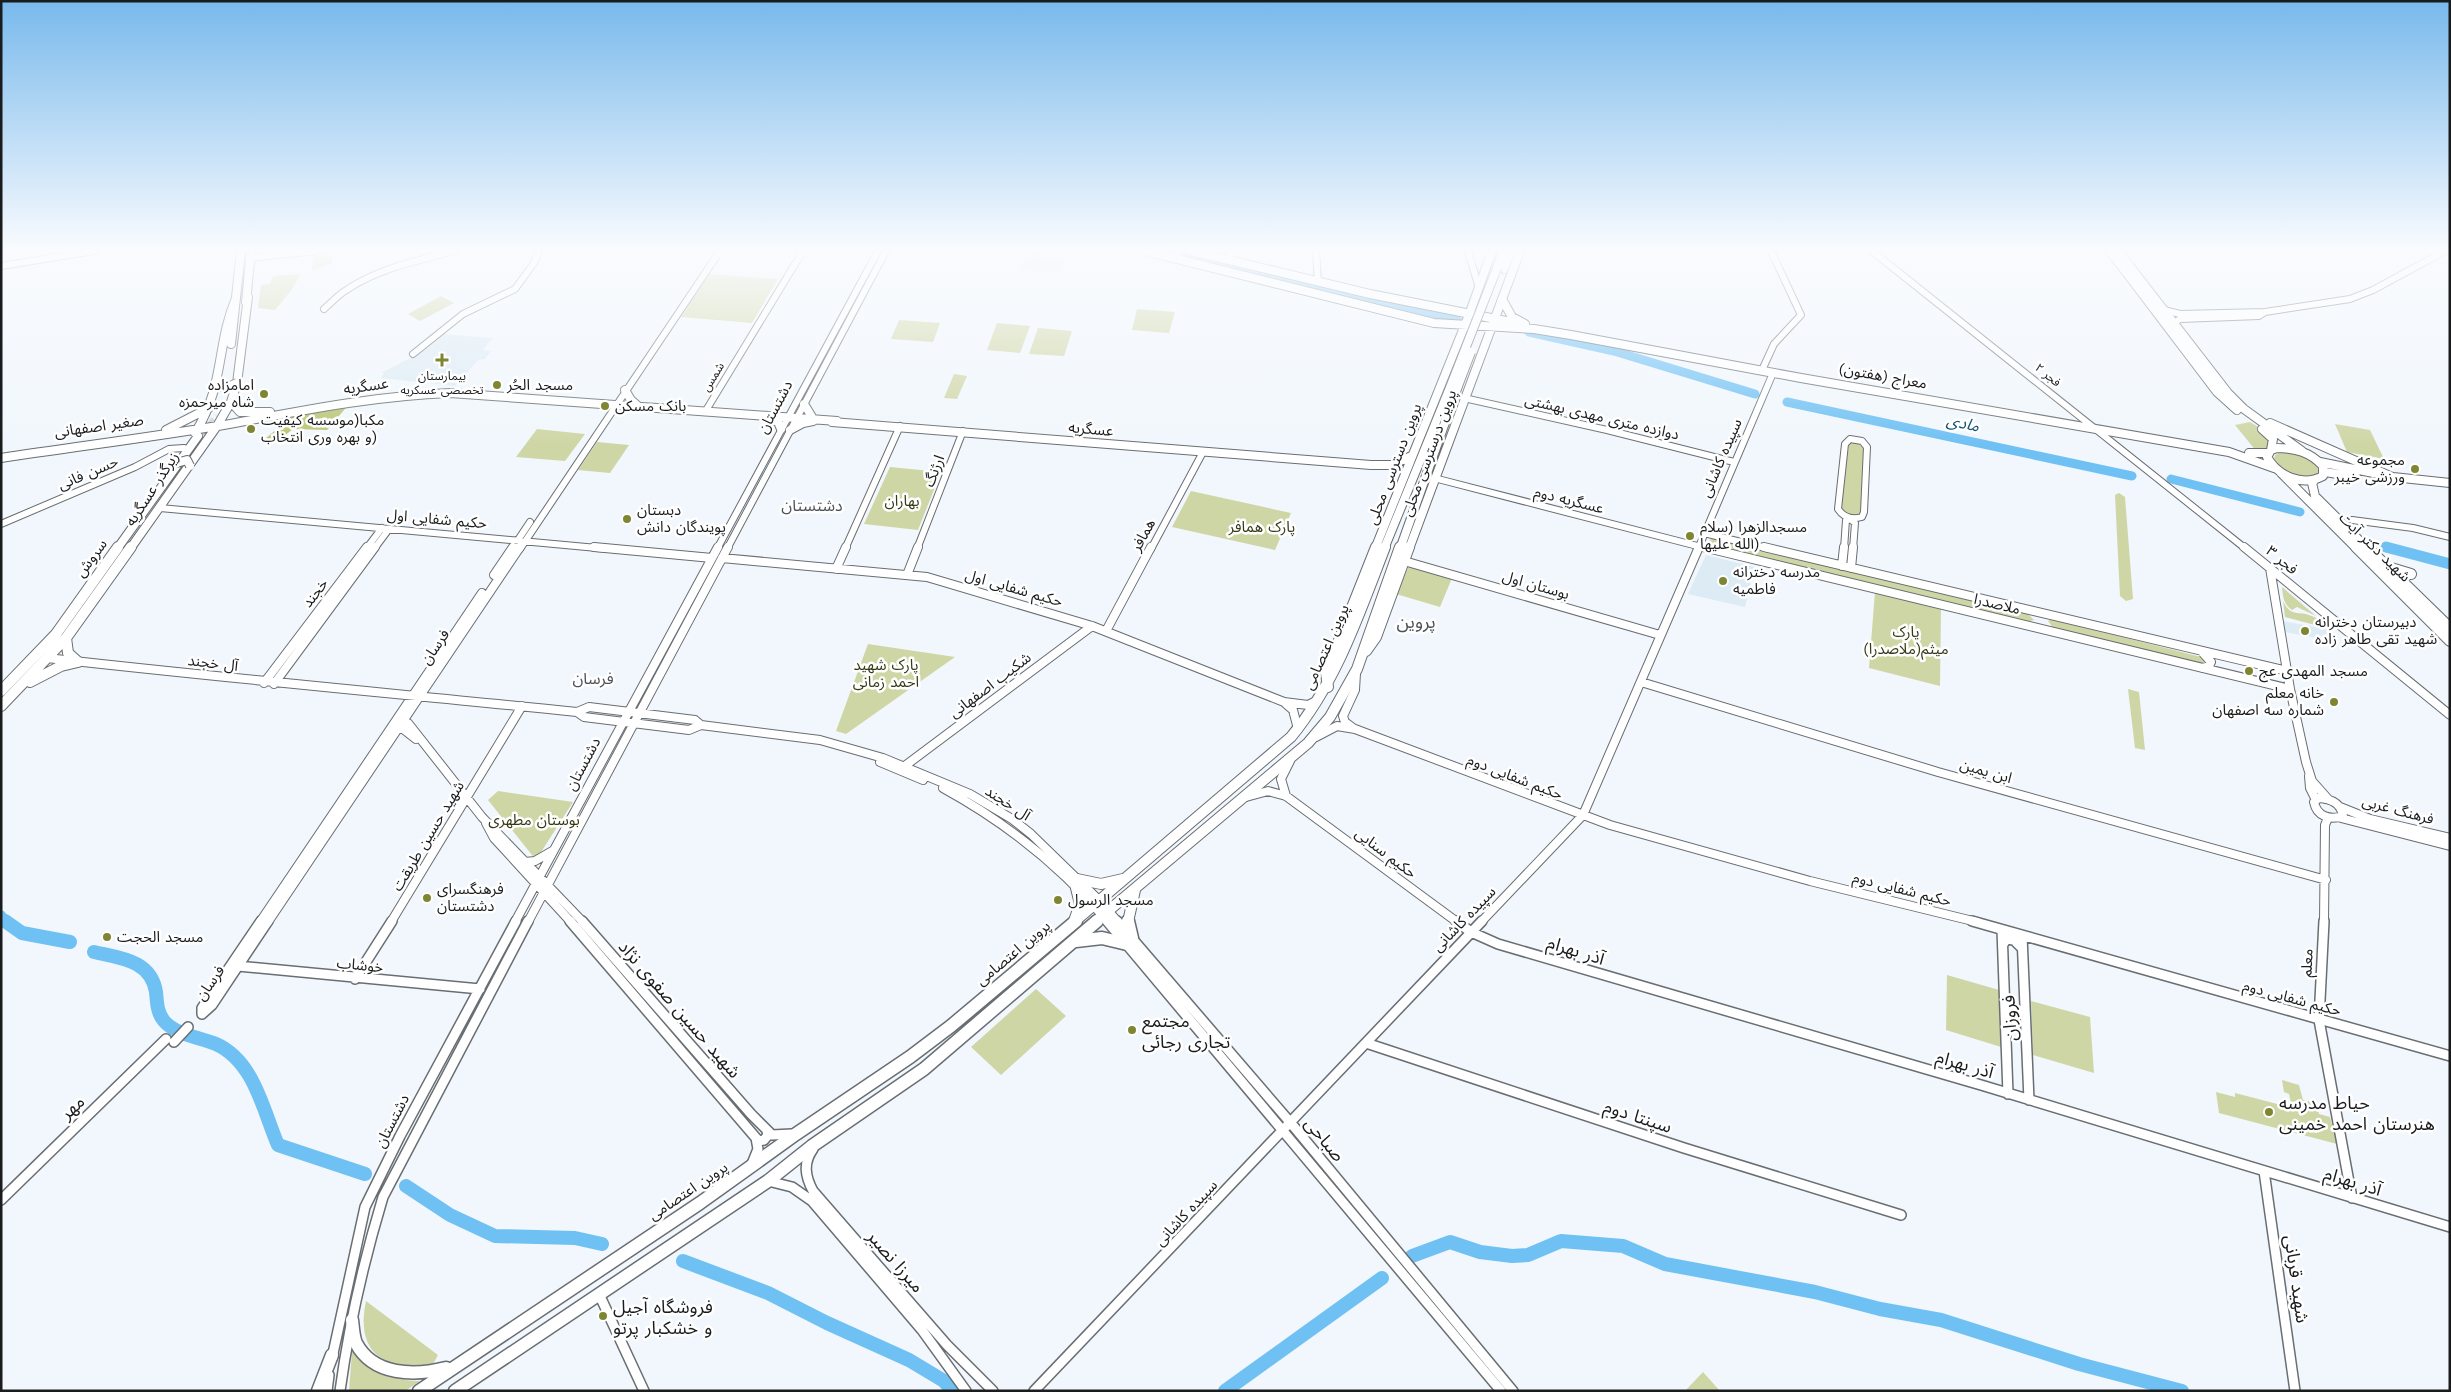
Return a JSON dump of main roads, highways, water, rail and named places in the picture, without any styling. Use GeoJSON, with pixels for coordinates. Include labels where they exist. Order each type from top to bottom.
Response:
{"type":"FeatureCollection","features":[{"type":"Feature","properties":{"kind":"main road"},"geometry":{"type":"LineString","coordinates":[[215,417],[226,325],[229,316]]}},
{"type":"Feature","properties":{"kind":"main road"},"geometry":{"type":"LineString","coordinates":[[215,417],[224,384],[236,316]]}},
{"type":"Feature","properties":{"kind":"main road"},"geometry":{"type":"LineString","coordinates":[[124,558],[190,466],[200,434],[215,417],[230,382],[241,316]]}},
{"type":"Feature","properties":{"kind":"main road"},"geometry":{"type":"LineString","coordinates":[[99,572],[170,465],[185,447],[231,402],[237,383],[245,316]]}},
{"type":"Feature","properties":{"kind":"main road"},"geometry":{"type":"LineString","coordinates":[[1404,316],[1434,323],[1464,326],[1492,323]]}},
{"type":"Feature","properties":{"kind":"main road","name":"پروین دسترسی محلی"},"geometry":{"type":"LineString","coordinates":[[1325,693],[1326,673],[1346,627],[1411,456],[1469,316]]}},
{"type":"Feature","properties":{"kind":"main road"},"geometry":{"type":"LineString","coordinates":[[1472,316],[1492,323]]}},
{"type":"Feature","properties":{"kind":"main road","name":"پروین اعتصامی"},"geometry":{"type":"LineString","coordinates":[[455,1391],[768,1181],[818,1142],[924,1069],[1034,978],[1073,942],[1308,743],[1330,717],[1358,665],[1442,417],[1484,316]]}},
{"type":"Feature","properties":{"kind":"main road","name":"پروین درسترسی محلی"},"geometry":{"type":"LineString","coordinates":[[1358,665],[1376,636],[1495,316]]}},
{"type":"Feature","properties":{"kind":"main road"},"geometry":{"type":"LineString","coordinates":[[1511,316],[1521,326]]}},
{"type":"Feature","properties":{"kind":"main road"},"geometry":{"type":"LineString","coordinates":[[2160,316],[2217,392],[2273,439],[2282,442],[2283,439]]}},
{"type":"Feature","properties":{"kind":"main road"},"geometry":{"type":"LineString","coordinates":[[2169,316],[2228,393],[2252,415],[2302,451],[2336,471],[2450,488]]}},
{"type":"Feature","properties":{"kind":"main road"},"geometry":{"type":"LineString","coordinates":[[1434,323],[1452,330],[1459,339],[1464,334],[1475,332],[1484,339],[1484,345]]}},
{"type":"Feature","properties":{"kind":"main road","name":"معراج (هفتون)"},"geometry":{"type":"LineString","coordinates":[[1492,323],[1604,337],[1914,396],[2248,453],[2284,447],[2302,451]]}},
{"type":"Feature","properties":{"kind":"main road"},"geometry":{"type":"LineString","coordinates":[[1484,345],[1505,330],[1521,326]]}},
{"type":"Feature","properties":{"kind":"main road","name":"معراج (هفتون)"},"geometry":{"type":"LineString","coordinates":[[1521,326],[1773,373],[2229,452],[2254,458],[2277,470]]}},
{"type":"Feature","properties":{"kind":"main road"},"geometry":{"type":"LineString","coordinates":[[1442,417],[1444,374]]}},
{"type":"Feature","properties":{"kind":"main road"},"geometry":{"type":"LineString","coordinates":[[1442,417],[1474,374]]}},
{"type":"Feature","properties":{"kind":"main road"},"geometry":{"type":"LineString","coordinates":[[218,386],[225,388],[237,383]]}},
{"type":"Feature","properties":{"kind":"main road","name":"عسگریه"},"geometry":{"type":"LineString","coordinates":[[215,417],[288,411],[366,395],[434,389],[569,397],[639,407],[769,415],[1392,468]]}},
{"type":"Feature","properties":{"kind":"main road"},"geometry":{"type":"LineString","coordinates":[[625,390],[631,400],[639,407]]}},
{"type":"Feature","properties":{"kind":"main road","name":"عسگریه"},"geometry":{"type":"LineString","coordinates":[[215,417],[246,422],[317,407],[400,395],[450,393],[613,404]]}},
{"type":"Feature","properties":{"kind":"main road"},"geometry":{"type":"LineString","coordinates":[[231,402],[240,412],[288,411]]}},
{"type":"Feature","properties":{"kind":"main road"},"geometry":{"type":"LineString","coordinates":[[793,405],[769,415],[785,429],[812,419],[804,404]]}},
{"type":"Feature","properties":{"kind":"main road"},"geometry":{"type":"LineString","coordinates":[[2252,415],[2390,476]]}},
{"type":"Feature","properties":{"kind":"main road"},"geometry":{"type":"LineString","coordinates":[[163,433],[188,420],[215,417]]}},
{"type":"Feature","properties":{"kind":"main road","name":"صغیر اصفهانی"},"geometry":{"type":"LineString","coordinates":[[1,453],[163,433],[200,434],[215,417]]}},
{"type":"Feature","properties":{"kind":"main road","name":"پروین اعتصامی"},"geometry":{"type":"LineString","coordinates":[[419,1391],[750,1168],[796,1134],[864,1090],[951,1026],[1264,762],[1298,729],[1325,693],[1442,417]]}},
{"type":"Feature","properties":{"kind":"main road"},"geometry":{"type":"LineString","coordinates":[[200,434],[216,436],[246,422]]}},
{"type":"Feature","properties":{"kind":"main road"},"geometry":{"type":"LineString","coordinates":[[163,433],[176,435],[181,438],[185,447]]}},
{"type":"Feature","properties":{"kind":"main road","name":"صغیر اصفهانی"},"geometry":{"type":"LineString","coordinates":[[1,458],[163,433]]}},
{"type":"Feature","properties":{"kind":"main road","name":"زیرگذر عسگریه"},"geometry":{"type":"LineString","coordinates":[[124,558],[200,434]]}},
{"type":"Feature","properties":{"kind":"main road","name":"سروش"},"geometry":{"type":"LineString","coordinates":[[1,691],[36,657],[56,634],[200,434]]}},
{"type":"Feature","properties":{"kind":"main road"},"geometry":{"type":"LineString","coordinates":[[2273,439],[2269,451],[2269,462],[2277,470],[2298,480],[2314,484]]}},
{"type":"Feature","properties":{"kind":"main road"},"geometry":{"type":"LineString","coordinates":[[1399,488],[1400,478],[1392,468],[1411,456]]}},
{"type":"Feature","properties":{"kind":"main road"},"geometry":{"type":"LineString","coordinates":[[170,465],[187,460],[190,462],[190,466]]}},
{"type":"Feature","properties":{"kind":"main road"},"geometry":{"type":"LineString","coordinates":[[2320,462],[2325,472]]}},
{"type":"Feature","properties":{"kind":"main road","name":"شهید دکتر آیت"},"geometry":{"type":"LineString","coordinates":[[2277,470],[2450,641]]}},
{"type":"Feature","properties":{"kind":"main road"},"geometry":{"type":"LineString","coordinates":[[2325,472],[2336,471],[2450,483]]}},
{"type":"Feature","properties":{"kind":"main road"},"geometry":{"type":"LineString","coordinates":[[2294,486],[2298,483],[2314,484],[2324,476],[2325,472]]}},
{"type":"Feature","properties":{"kind":"main road","name":"شهید دکتر آیت"},"geometry":{"type":"LineString","coordinates":[[2314,484],[2322,504],[2388,567],[2411,574],[2399,578],[2450,628]]}},
{"type":"Feature","properties":{"kind":"main road","name":"سروش"},"geometry":{"type":"LineString","coordinates":[[1,706],[66,638],[124,558]]}},
{"type":"Feature","properties":{"kind":"main road"},"geometry":{"type":"LineString","coordinates":[[18,689],[61,666],[78,662],[68,655],[65,648],[66,638]]}},
{"type":"Feature","properties":{"kind":"main road"},"geometry":{"type":"LineString","coordinates":[[36,657],[47,658]]}},
{"type":"Feature","properties":{"kind":"main road"},"geometry":{"type":"LineString","coordinates":[[1073,923],[1080,904],[1077,883],[1102,884],[1127,878]]}},
{"type":"Feature","properties":{"kind":"main road"},"geometry":{"type":"LineString","coordinates":[[1073,942],[1089,938],[1130,941],[1128,921],[1135,890]]}},
{"type":"Feature","properties":{"kind":"main road"},"geometry":{"type":"LineString","coordinates":[[352,1320],[356,1343],[368,1358],[384,1368],[405,1373],[430,1373],[461,1362]]}},
{"type":"Feature","properties":{"kind":"main road"},"geometry":{"type":"LineString","coordinates":[[318,1391],[332,1355]]}},
{"type":"Feature","properties":{"kind":"waterway","name":"مادی"},"geometry":{"type":"LineString","coordinates":[[1435,316],[1458,321]]}},
{"type":"Feature","properties":{"kind":"waterway","name":"مادی"},"geometry":{"type":"LineString","coordinates":[[1529,332],[1614,351],[1755,394]]}},
{"type":"Feature","properties":{"kind":"waterway","name":"مادی"},"geometry":{"type":"LineString","coordinates":[[1787,402],[2132,476]]}},
{"type":"Feature","properties":{"kind":"waterway","name":"مادی"},"geometry":{"type":"LineString","coordinates":[[2171,479],[2300,512]]}},
{"type":"Feature","properties":{"kind":"waterway","name":"مادی"},"geometry":{"type":"LineString","coordinates":[[2385,547],[2391,549]]}},
{"type":"Feature","properties":{"kind":"waterway","name":"مادی"},"geometry":{"type":"LineString","coordinates":[[2386,547],[2450,564]]}},
{"type":"Feature","properties":{"kind":"waterway"},"geometry":{"type":"LineString","coordinates":[[1,916],[5,922]]}},
{"type":"Feature","properties":{"kind":"waterway"},"geometry":{"type":"LineString","coordinates":[[5,921],[22,933],[70,942]]}},
{"type":"Feature","properties":{"kind":"waterway"},"geometry":{"type":"LineString","coordinates":[[94,952],[124,959],[141,967],[153,981],[159,1011],[169,1026],[181,1033],[216,1044],[240,1062],[256,1088],[278,1145],[365,1174]]}},
{"type":"Feature","properties":{"kind":"waterway"},"geometry":{"type":"LineString","coordinates":[[406,1186],[450,1215],[495,1236],[575,1238],[602,1244]]}},
{"type":"Feature","properties":{"kind":"waterway"},"geometry":{"type":"LineString","coordinates":[[1412,1256],[1450,1242],[1480,1252],[1512,1256],[1528,1255],[1561,1241],[1623,1246],[1665,1264],[1815,1292],[1880,1309],[1941,1320],[2079,1364],[2182,1391]]}},
{"type":"Feature","properties":{"kind":"waterway"},"geometry":{"type":"LineString","coordinates":[[683,1261],[768,1293],[827,1323],[909,1360],[944,1381],[952,1391]]}},
{"type":"Feature","properties":{"kind":"waterway"},"geometry":{"type":"LineString","coordinates":[[1225,1391],[1382,1278]]}},
{"type":"Feature","properties":{"kind":"tunnel"},"geometry":{"type":"LineString","coordinates":[[203,436],[217,416]]}},
{"type":"Feature","properties":{"kind":"place","name":"بیمارستان تخصصی عسکریه"},"geometry":{"type":"Point","coordinates":[442,360]}},
{"type":"Feature","properties":{"kind":"place","name":"مسجد الحُر"},"geometry":{"type":"Point","coordinates":[497,385]}},
{"type":"Feature","properties":{"kind":"place","name":"امامزاده شاه میرحمزه"},"geometry":{"type":"Point","coordinates":[264,394]}},
{"type":"Feature","properties":{"kind":"place","name":"بانک مسکن"},"geometry":{"type":"Point","coordinates":[605,406]}},
{"type":"Feature","properties":{"kind":"place","name":"مکبا(موسسه کیفیت و بهره وری انتخاب)"},"geometry":{"type":"Point","coordinates":[251,429]}},
{"type":"Feature","properties":{"kind":"place","name":"مجموعه ورزشی خیبر"},"geometry":{"type":"Point","coordinates":[2415,469]}},
{"type":"Feature","properties":{"kind":"place","name":"دبستان پویندگان دانش"},"geometry":{"type":"Point","coordinates":[627,519]}},
{"type":"Feature","properties":{"kind":"place","name":"مسجدالزهرا (سلام الله علیها)"},"geometry":{"type":"Point","coordinates":[1690,536]}},
{"type":"Feature","properties":{"kind":"place","name":"مدرسه دخترانه فاطمیه"},"geometry":{"type":"Point","coordinates":[1723,581]}},
{"type":"Feature","properties":{"kind":"place","name":"دبیرستان دخترانه شهید تقی طاهر زاده"},"geometry":{"type":"Point","coordinates":[2305,631]}},
{"type":"Feature","properties":{"kind":"place","name":"مسجد المهدی عج"},"geometry":{"type":"Point","coordinates":[2249,671]}},
{"type":"Feature","properties":{"kind":"place","name":"خانه معلم شماره سه اصفهان"},"geometry":{"type":"Point","coordinates":[2334,702]}},
{"type":"Feature","properties":{"kind":"place","name":"فرهنگسرای دشتستان"},"geometry":{"type":"Point","coordinates":[427,898]}},
{"type":"Feature","properties":{"kind":"place","name":"مسجد الرسول"},"geometry":{"type":"Point","coordinates":[1058,900]}},
{"type":"Feature","properties":{"kind":"place","name":"مسجد الحجت"},"geometry":{"type":"Point","coordinates":[107,937]}},
{"type":"Feature","properties":{"kind":"place","name":"مجتمع تجاری رجائی"},"geometry":{"type":"Point","coordinates":[1132,1030]}},
{"type":"Feature","properties":{"kind":"place","name":"حیاط مدرسه هنرستان احمد خمینی"},"geometry":{"type":"Point","coordinates":[2269,1112]}},
{"type":"Feature","properties":{"kind":"place","name":"فروشگاه آجیل و خشکبار پرتو"},"geometry":{"type":"Point","coordinates":[603,1316]}},
{"type":"Feature","properties":{"kind":"district","name":"دشتستان"},"geometry":{"type":"Point","coordinates":[812,505]}},
{"type":"Feature","properties":{"kind":"district","name":"پروین"},"geometry":{"type":"Point","coordinates":[1416,621]}},
{"type":"Feature","properties":{"kind":"district","name":"فرسان"},"geometry":{"type":"Point","coordinates":[593,678]}},
{"type":"Feature","properties":{"kind":"park label","name":"بهاران"},"geometry":{"type":"Point","coordinates":[902,501]}},
{"type":"Feature","properties":{"kind":"park label","name":"پارک همافر"},"geometry":{"type":"Point","coordinates":[1262,527]}},
{"type":"Feature","properties":{"kind":"park label","name":"پارک میثم(ملاصدرا)"},"geometry":{"type":"Point","coordinates":[1906,640]}},
{"type":"Feature","properties":{"kind":"park label","name":"پارک شهید احمد زمانی"},"geometry":{"type":"Point","coordinates":[886,674]}},
{"type":"Feature","properties":{"kind":"park label","name":"بوستان مطهری"},"geometry":{"type":"Point","coordinates":[534,820]}}]}
